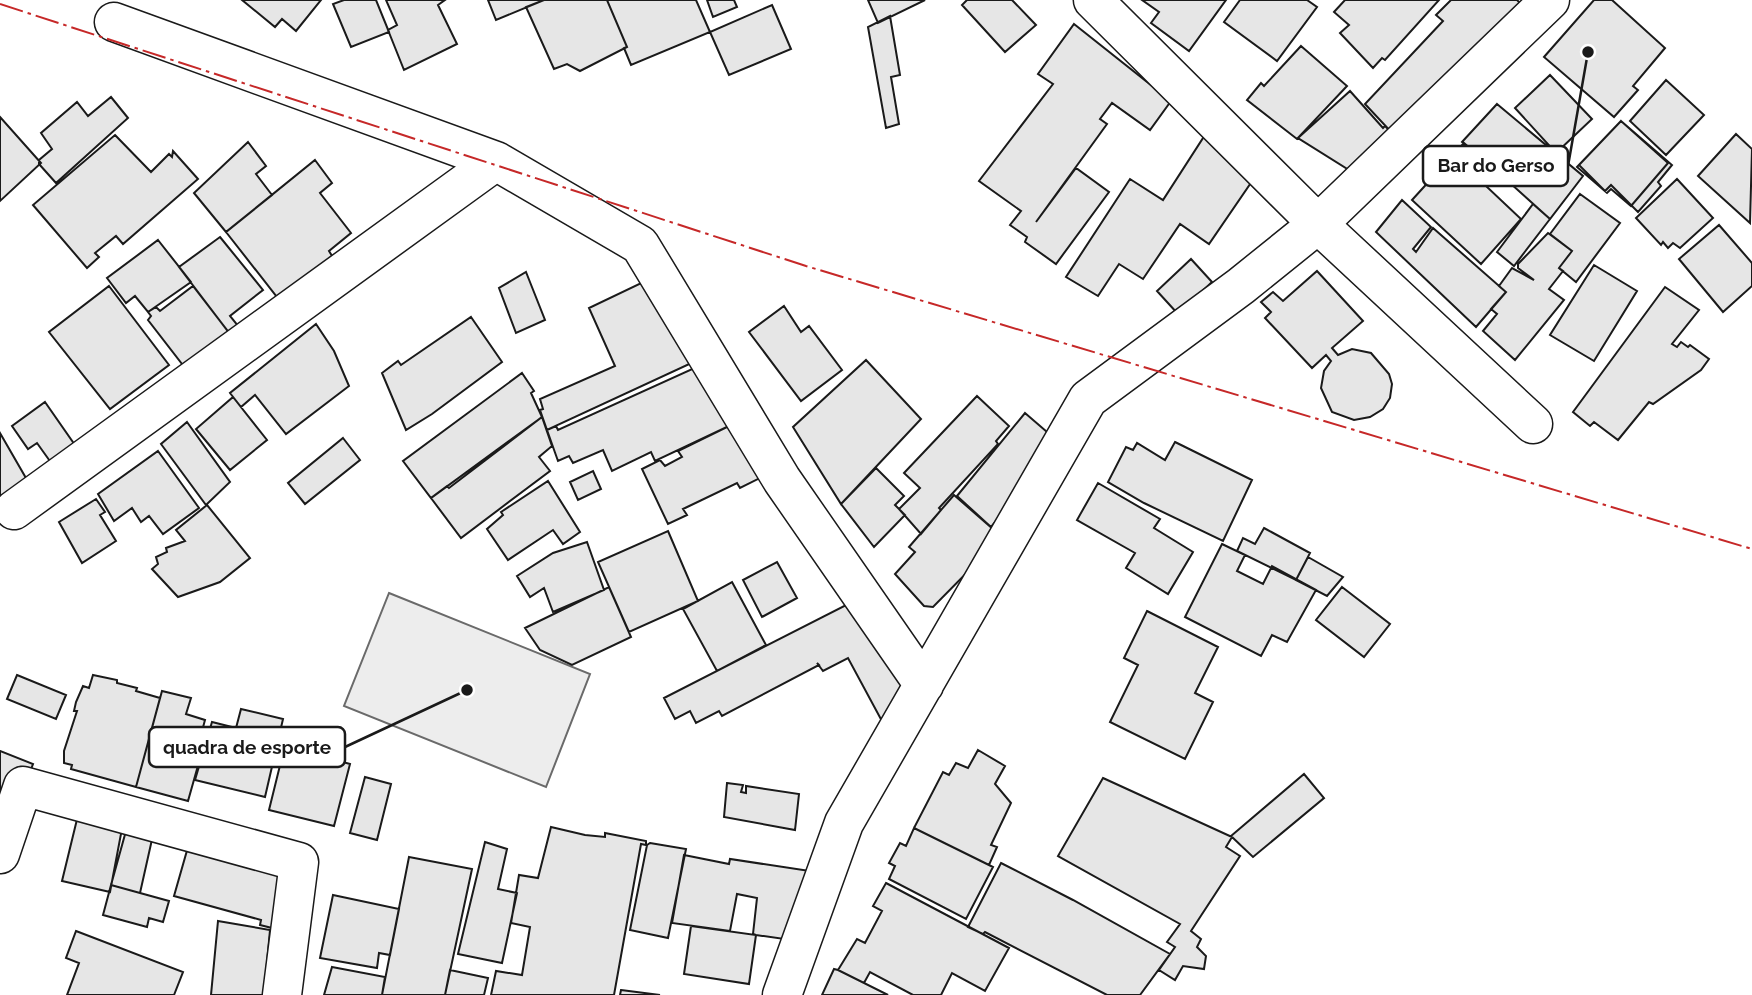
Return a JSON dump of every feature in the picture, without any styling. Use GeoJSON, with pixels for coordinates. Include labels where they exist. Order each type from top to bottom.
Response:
{"type":"FeatureCollection","features":[{"type":"Feature","properties":{"kind":"street"},"geometry":{"type":"LineString","coordinates":[[1093,0],[1318,224],[1533,424]]}},
{"type":"Feature","properties":{"kind":"street"},"geometry":{"type":"LineString","coordinates":[[782,995],[844,823],[1088,399],[1241,286],[1318,224],[1550,0]]}},
{"type":"Feature","properties":{"kind":"street"},"geometry":{"type":"LineString","coordinates":[[114,22],[496,161],[640,245],[782,481],[923,685]]}},
{"type":"Feature","properties":{"kind":"street"},"geometry":{"type":"LineString","coordinates":[[14,510],[496,161]]}},
{"type":"Feature","properties":{"kind":"street"},"geometry":{"type":"LineString","coordinates":[[0,854],[23,786],[299,862],[282,995]]}},
{"type":"Feature","properties":{"kind":"shaded area"},"geometry":{"type":"Polygon","coordinates":[[[389,593],[590,674],[546,787],[344,706],[389,593]]]}},
{"type":"Feature","properties":{"kind":"building"},"geometry":{"type":"Polygon","coordinates":[[[242,0],[321,0],[296,31],[282,19],[275,27],[242,0]]]}},
{"type":"Feature","properties":{"kind":"building"},"geometry":{"type":"Polygon","coordinates":[[[344,0],[376,0],[389,32],[351,47],[333,4],[344,0]]]}},
{"type":"Feature","properties":{"kind":"building"},"geometry":{"type":"Polygon","coordinates":[[[386,0],[445,0],[438,5],[457,44],[404,70],[388,30],[397,25],[386,0]]]}},
{"type":"Feature","properties":{"kind":"building"},"geometry":{"type":"Polygon","coordinates":[[[488,0],[544,0],[496,20],[488,0]]]}},
{"type":"Feature","properties":{"kind":"building"},"geometry":{"type":"Polygon","coordinates":[[[544,0],[607,0],[627,47],[580,71],[567,64],[554,69],[526,7],[544,0]]]}},
{"type":"Feature","properties":{"kind":"building"},"geometry":{"type":"Polygon","coordinates":[[[607,0],[696,0],[710,32],[631,65],[624,48],[627,47],[607,0]]]}},
{"type":"Feature","properties":{"kind":"building"},"geometry":{"type":"Polygon","coordinates":[[[707,0],[734,0],[737,7],[713,17],[707,0]]]}},
{"type":"Feature","properties":{"kind":"building"},"geometry":{"type":"Polygon","coordinates":[[[868,0],[925,0],[878,23],[868,0]]]}},
{"type":"Feature","properties":{"kind":"building"},"geometry":{"type":"Polygon","coordinates":[[[967,0],[1012,0],[1036,25],[1005,52],[962,5],[967,0]]]}},
{"type":"Feature","properties":{"kind":"building"},"geometry":{"type":"Polygon","coordinates":[[[1142,0],[1226,0],[1189,51],[1151,23],[1159,12],[1142,0]]]}},
{"type":"Feature","properties":{"kind":"building"},"geometry":{"type":"Polygon","coordinates":[[[1240,0],[1307,0],[1317,7],[1277,61],[1224,22],[1240,0]]]}},
{"type":"Feature","properties":{"kind":"building"},"geometry":{"type":"Polygon","coordinates":[[[1345,0],[1439,0],[1385,60],[1382,58],[1373,68],[1340,33],[1349,25],[1334,12],[1345,0]]]}},
{"type":"Feature","properties":{"kind":"building"},"geometry":{"type":"Polygon","coordinates":[[[1451,0],[1517,0],[1526,9],[1394,135],[1365,104],[1443,21],[1436,15],[1451,0]]]}},
{"type":"Feature","properties":{"kind":"building"},"geometry":{"type":"Polygon","coordinates":[[[1594,0],[1612,0],[1665,48],[1633,86],[1638,90],[1614,117],[1544,57],[1594,0]]]}},
{"type":"Feature","properties":{"kind":"building"},"geometry":{"type":"Polygon","coordinates":[[[772,5],[791,49],[729,75],[710,32],[772,5]]]}},
{"type":"Feature","properties":{"kind":"building"},"geometry":{"type":"Polygon","coordinates":[[[890,16],[900,75],[891,77],[899,124],[886,128],[868,27],[890,16]]]}},
{"type":"Feature","properties":{"kind":"building"},"geometry":{"type":"Polygon","coordinates":[[[1074,24],[1171,101],[1150,130],[1112,103],[1100,119],[1107,124],[1036,222],[1076,168],[1109,192],[1056,264],[1025,242],[1027,237],[1010,225],[1021,211],[979,181],[1053,84],[1038,74],[1074,24]]]}},
{"type":"Feature","properties":{"kind":"building"},"geometry":{"type":"Polygon","coordinates":[[[1301,46],[1347,86],[1297,139],[1247,100],[1261,83],[1264,86],[1301,46]]]}},
{"type":"Feature","properties":{"kind":"building"},"geometry":{"type":"Polygon","coordinates":[[[1550,75],[1592,119],[1556,153],[1515,108],[1550,75]]]}},
{"type":"Feature","properties":{"kind":"building"},"geometry":{"type":"Polygon","coordinates":[[[1666,80],[1704,115],[1666,155],[1630,121],[1666,80]]]}},
{"type":"Feature","properties":{"kind":"building"},"geometry":{"type":"Polygon","coordinates":[[[1350,91],[1383,128],[1385,126],[1392,133],[1349,170],[1298,138],[1350,91]]]}},
{"type":"Feature","properties":{"kind":"building"},"geometry":{"type":"Polygon","coordinates":[[[111,97],[128,118],[56,183],[39,164],[39,160],[52,149],[41,133],[77,102],[88,116],[111,97]]]}},
{"type":"Feature","properties":{"kind":"building"},"geometry":{"type":"Polygon","coordinates":[[[1497,104],[1583,176],[1550,219],[1511,184],[1515,179],[1494,160],[1489,166],[1462,142],[1497,104]]]}},
{"type":"Feature","properties":{"kind":"building"},"geometry":{"type":"Polygon","coordinates":[[[0,117],[41,163],[0,201],[0,117]]]}},
{"type":"Feature","properties":{"kind":"building"},"geometry":{"type":"Polygon","coordinates":[[[1621,121],[1672,165],[1658,182],[1661,186],[1638,212],[1611,185],[1605,191],[1579,165],[1621,121]]]}},
{"type":"Feature","properties":{"kind":"building"},"geometry":{"type":"Polygon","coordinates":[[[1621,121],[1668,163],[1631,206],[1611,189],[1607,193],[1577,167],[1621,121]]]}},
{"type":"Feature","properties":{"kind":"building"},"geometry":{"type":"Polygon","coordinates":[[[1736,134],[1752,149],[1750,223],[1698,176],[1736,134]]]}},
{"type":"Feature","properties":{"kind":"building"},"geometry":{"type":"Polygon","coordinates":[[[115,135],[151,172],[169,154],[172,157],[173,151],[198,179],[123,244],[116,236],[95,253],[99,257],[87,268],[33,205],[115,135]]]}},
{"type":"Feature","properties":{"kind":"building"},"geometry":{"type":"Polygon","coordinates":[[[1205,135],[1259,171],[1209,244],[1180,224],[1143,279],[1119,264],[1098,296],[1066,277],[1130,179],[1163,200],[1205,135]]]}},
{"type":"Feature","properties":{"kind":"building"},"geometry":{"type":"Polygon","coordinates":[[[248,142],[266,166],[256,174],[272,195],[226,232],[194,193],[248,142]]]}},
{"type":"Feature","properties":{"kind":"building"},"geometry":{"type":"Polygon","coordinates":[[[1464,143],[1499,173],[1487,187],[1521,219],[1481,264],[1412,200],[1464,143]]]}},
{"type":"Feature","properties":{"kind":"building"},"geometry":{"type":"Polygon","coordinates":[[[315,160],[332,183],[320,193],[351,233],[329,251],[337,264],[284,306],[226,232],[315,160]]]}},
{"type":"Feature","properties":{"kind":"building"},"geometry":{"type":"Polygon","coordinates":[[[1677,179],[1713,218],[1680,248],[1673,243],[1668,248],[1663,242],[1661,245],[1636,218],[1677,179]]]}},
{"type":"Feature","properties":{"kind":"building"},"geometry":{"type":"Polygon","coordinates":[[[1580,194],[1620,223],[1576,282],[1559,268],[1572,251],[1550,234],[1580,194]]]}},
{"type":"Feature","properties":{"kind":"building"},"geometry":{"type":"Polygon","coordinates":[[[1402,200],[1431,227],[1413,249],[1416,252],[1433,228],[1506,292],[1476,327],[1376,232],[1402,200]]]}},
{"type":"Feature","properties":{"kind":"building"},"geometry":{"type":"Polygon","coordinates":[[[1533,204],[1550,219],[1514,266],[1497,252],[1533,204]]]}},
{"type":"Feature","properties":{"kind":"building"},"geometry":{"type":"Polygon","coordinates":[[[1719,225],[1752,263],[1752,286],[1723,312],[1679,259],[1719,225]]]}},
{"type":"Feature","properties":{"kind":"building"},"geometry":{"type":"Polygon","coordinates":[[[1548,233],[1572,251],[1559,268],[1563,271],[1549,289],[1564,300],[1515,360],[1483,331],[1497,314],[1491,309],[1506,292],[1499,286],[1512,268],[1534,280],[1518,268],[1518,264],[1548,233]]]}},
{"type":"Feature","properties":{"kind":"building"},"geometry":{"type":"Polygon","coordinates":[[[220,237],[263,290],[230,316],[239,327],[230,334],[179,267],[220,237]]]}},
{"type":"Feature","properties":{"kind":"building"},"geometry":{"type":"Polygon","coordinates":[[[158,240],[191,282],[148,312],[135,296],[126,303],[107,278],[158,240]]]}},
{"type":"Feature","properties":{"kind":"building"},"geometry":{"type":"Polygon","coordinates":[[[1191,259],[1212,282],[1178,314],[1157,291],[1191,259]]]}},
{"type":"Feature","properties":{"kind":"building"},"geometry":{"type":"Polygon","coordinates":[[[1594,265],[1637,291],[1594,361],[1550,335],[1594,265]]]}},
{"type":"Feature","properties":{"kind":"building"},"geometry":{"type":"Polygon","coordinates":[[[1317,271],[1363,321],[1332,348],[1338,355],[1352,349],[1371,353],[1389,374],[1392,384],[1390,398],[1383,409],[1370,417],[1354,420],[1332,412],[1321,388],[1324,371],[1331,361],[1326,355],[1312,368],[1265,318],[1271,312],[1261,302],[1273,292],[1283,301],[1317,271]]]}},
{"type":"Feature","properties":{"kind":"building"},"geometry":{"type":"Polygon","coordinates":[[[526,272],[545,320],[516,333],[499,288],[526,272]]]}},
{"type":"Feature","properties":{"kind":"building"},"geometry":{"type":"Polygon","coordinates":[[[660,274],[698,360],[547,430],[540,410],[543,409],[540,399],[615,366],[589,308],[660,274]]]}},
{"type":"Feature","properties":{"kind":"building"},"geometry":{"type":"Polygon","coordinates":[[[109,286],[169,365],[110,409],[49,332],[109,286]]]}},
{"type":"Feature","properties":{"kind":"building"},"geometry":{"type":"Polygon","coordinates":[[[193,286],[230,334],[189,373],[148,320],[151,316],[148,312],[156,307],[160,311],[193,286]]]}},
{"type":"Feature","properties":{"kind":"building"},"geometry":{"type":"Polygon","coordinates":[[[1665,287],[1699,310],[1672,344],[1677,347],[1681,342],[1688,347],[1690,345],[1709,359],[1701,370],[1653,404],[1649,402],[1618,440],[1594,422],[1590,426],[1573,412],[1665,287]]]}},
{"type":"Feature","properties":{"kind":"building"},"geometry":{"type":"Polygon","coordinates":[[[784,306],[801,332],[809,326],[842,370],[801,401],[749,332],[784,306]]]}},
{"type":"Feature","properties":{"kind":"building"},"geometry":{"type":"Polygon","coordinates":[[[471,317],[502,362],[406,430],[382,373],[398,361],[401,365],[471,317]]]}},
{"type":"Feature","properties":{"kind":"building"},"geometry":{"type":"Polygon","coordinates":[[[316,324],[334,351],[349,386],[286,434],[255,395],[241,407],[230,393],[316,324]]]}},
{"type":"Feature","properties":{"kind":"building"},"geometry":{"type":"Polygon","coordinates":[[[866,360],[921,419],[841,504],[793,427],[866,360]]]}},
{"type":"Feature","properties":{"kind":"building"},"geometry":{"type":"Polygon","coordinates":[[[701,365],[729,426],[655,461],[651,452],[612,471],[603,450],[573,463],[569,456],[558,461],[547,430],[556,426],[558,430],[701,365]]]}},
{"type":"Feature","properties":{"kind":"building"},"geometry":{"type":"Polygon","coordinates":[[[522,373],[534,391],[531,393],[542,417],[431,498],[403,461],[522,373]]]}},
{"type":"Feature","properties":{"kind":"building"},"geometry":{"type":"Polygon","coordinates":[[[977,396],[1009,426],[996,441],[998,444],[939,508],[941,510],[921,534],[899,509],[920,488],[904,473],[977,396]]]}},
{"type":"Feature","properties":{"kind":"building"},"geometry":{"type":"Polygon","coordinates":[[[233,397],[267,440],[230,470],[196,429],[233,397]]]}},
{"type":"Feature","properties":{"kind":"building"},"geometry":{"type":"Polygon","coordinates":[[[45,402],[77,448],[52,464],[37,443],[28,449],[12,426],[45,402]]]}},
{"type":"Feature","properties":{"kind":"building"},"geometry":{"type":"Polygon","coordinates":[[[1025,413],[1061,444],[991,527],[957,496],[1025,413]]]}},
{"type":"Feature","properties":{"kind":"building"},"geometry":{"type":"Polygon","coordinates":[[[542,417],[552,446],[539,457],[550,471],[461,538],[431,498],[447,486],[449,488],[542,417]]]}},
{"type":"Feature","properties":{"kind":"building"},"geometry":{"type":"Polygon","coordinates":[[[187,422],[230,482],[206,505],[161,444],[187,422]]]}},
{"type":"Feature","properties":{"kind":"building"},"geometry":{"type":"Polygon","coordinates":[[[729,426],[770,473],[740,488],[737,483],[683,509],[687,515],[668,524],[642,469],[660,460],[665,466],[682,457],[678,451],[729,426]]]}},
{"type":"Feature","properties":{"kind":"building"},"geometry":{"type":"Polygon","coordinates":[[[0,433],[34,492],[0,512],[0,433]]]}},
{"type":"Feature","properties":{"kind":"building"},"geometry":{"type":"Polygon","coordinates":[[[343,438],[360,460],[305,504],[288,483],[343,438]]]}},
{"type":"Feature","properties":{"kind":"building"},"geometry":{"type":"Polygon","coordinates":[[[1175,442],[1252,480],[1223,541],[1144,503],[1108,482],[1126,447],[1133,450],[1137,443],[1165,460],[1175,442]]]}},
{"type":"Feature","properties":{"kind":"building"},"geometry":{"type":"Polygon","coordinates":[[[158,451],[199,508],[163,534],[149,516],[141,522],[132,508],[114,521],[98,494],[158,451]]]}},
{"type":"Feature","properties":{"kind":"building"},"geometry":{"type":"Polygon","coordinates":[[[876,468],[904,496],[895,505],[905,515],[874,547],[841,504],[876,468]]]}},
{"type":"Feature","properties":{"kind":"building"},"geometry":{"type":"Polygon","coordinates":[[[593,471],[601,489],[578,500],[570,482],[593,471]]]}},
{"type":"Feature","properties":{"kind":"building"},"geometry":{"type":"Polygon","coordinates":[[[548,481],[580,532],[563,544],[553,530],[508,560],[487,529],[503,515],[501,512],[548,481]]]}},
{"type":"Feature","properties":{"kind":"building"},"geometry":{"type":"Polygon","coordinates":[[[1098,483],[1160,519],[1154,528],[1193,552],[1168,594],[1126,568],[1135,553],[1077,520],[1098,483]]]}},
{"type":"Feature","properties":{"kind":"building"},"geometry":{"type":"Polygon","coordinates":[[[954,495],[1002,537],[933,607],[924,606],[895,574],[915,552],[909,547],[954,495]]]}},
{"type":"Feature","properties":{"kind":"building"},"geometry":{"type":"Polygon","coordinates":[[[96,499],[105,512],[100,515],[116,541],[82,563],[59,522],[96,499]]]}},
{"type":"Feature","properties":{"kind":"building"},"geometry":{"type":"Polygon","coordinates":[[[207,505],[250,558],[220,582],[178,597],[152,569],[158,564],[156,557],[167,552],[166,548],[185,541],[176,530],[207,505]]]}},
{"type":"Feature","properties":{"kind":"building"},"geometry":{"type":"Polygon","coordinates":[[[1264,528],[1310,553],[1296,580],[1237,551],[1243,538],[1255,544],[1264,528]]]}},
{"type":"Feature","properties":{"kind":"building"},"geometry":{"type":"Polygon","coordinates":[[[668,531],[698,601],[629,632],[598,562],[668,531]]]}},
{"type":"Feature","properties":{"kind":"building"},"geometry":{"type":"Polygon","coordinates":[[[587,542],[604,590],[553,612],[544,588],[530,597],[517,576],[553,553],[587,542]]]}},
{"type":"Feature","properties":{"kind":"building"},"geometry":{"type":"Polygon","coordinates":[[[1222,544],[1245,555],[1237,571],[1263,584],[1272,566],[1316,590],[1287,642],[1272,635],[1261,656],[1185,617],[1222,544]]]}},
{"type":"Feature","properties":{"kind":"building"},"geometry":{"type":"Polygon","coordinates":[[[1308,557],[1343,577],[1327,596],[1296,580],[1308,557]]]}},
{"type":"Feature","properties":{"kind":"building"},"geometry":{"type":"Polygon","coordinates":[[[777,562],[797,598],[762,617],[743,580],[777,562]]]}},
{"type":"Feature","properties":{"kind":"building"},"geometry":{"type":"Polygon","coordinates":[[[732,582],[766,645],[717,671],[683,609],[732,582]]]}},
{"type":"Feature","properties":{"kind":"building"},"geometry":{"type":"Polygon","coordinates":[[[609,587],[631,637],[572,665],[540,650],[525,628],[609,587]]]}},
{"type":"Feature","properties":{"kind":"building"},"geometry":{"type":"Polygon","coordinates":[[[1342,587],[1390,624],[1364,657],[1316,620],[1342,587]]]}},
{"type":"Feature","properties":{"kind":"building"},"geometry":{"type":"Polygon","coordinates":[[[852,602],[913,686],[890,736],[848,658],[823,671],[819,665],[722,716],[719,711],[696,723],[690,711],[675,719],[664,698],[852,602]]]}},
{"type":"Feature","properties":{"kind":"building"},"geometry":{"type":"Polygon","coordinates":[[[1147,611],[1218,647],[1195,693],[1213,702],[1185,759],[1110,722],[1138,665],[1124,658],[1147,611]]]}},
{"type":"Feature","properties":{"kind":"building"},"geometry":{"type":"Polygon","coordinates":[[[17,675],[66,695],[56,719],[7,699],[17,675]]]}},
{"type":"Feature","properties":{"kind":"building"},"geometry":{"type":"Polygon","coordinates":[[[93,675],[117,680],[117,683],[137,688],[136,691],[160,698],[136,787],[71,769],[72,765],[64,763],[64,751],[77,711],[74,711],[76,702],[83,686],[89,688],[93,675]]]}},
{"type":"Feature","properties":{"kind":"building"},"geometry":{"type":"Polygon","coordinates":[[[162,691],[191,698],[186,714],[205,720],[194,761],[199,762],[188,801],[136,787],[162,691]]]}},
{"type":"Feature","properties":{"kind":"building"},"geometry":{"type":"Polygon","coordinates":[[[241,709],[283,719],[265,797],[195,780],[212,722],[236,728],[241,709]]]}},
{"type":"Feature","properties":{"kind":"building"},"geometry":{"type":"Polygon","coordinates":[[[286,741],[334,752],[332,759],[350,764],[334,826],[269,810],[286,741]]]}},
{"type":"Feature","properties":{"kind":"building"},"geometry":{"type":"Polygon","coordinates":[[[978,750],[1005,766],[995,784],[1011,803],[991,845],[997,847],[989,865],[914,828],[943,772],[949,775],[956,763],[968,768],[978,750]]]}},
{"type":"Feature","properties":{"kind":"building"},"geometry":{"type":"Polygon","coordinates":[[[0,751],[33,764],[7,831],[0,828],[0,751]]]}},
{"type":"Feature","properties":{"kind":"building"},"geometry":{"type":"Polygon","coordinates":[[[1304,774],[1324,798],[1253,857],[1231,836],[1304,774]]]}},
{"type":"Feature","properties":{"kind":"building"},"geometry":{"type":"Polygon","coordinates":[[[365,777],[391,784],[377,840],[350,833],[365,777]]]}},
{"type":"Feature","properties":{"kind":"building"},"geometry":{"type":"Polygon","coordinates":[[[1103,778],[1232,837],[1226,847],[1240,856],[1191,931],[1201,939],[1197,947],[1206,956],[1204,969],[1183,966],[1175,980],[1159,970],[1175,947],[1167,942],[1180,924],[1058,856],[1103,778]]]}},
{"type":"Feature","properties":{"kind":"building"},"geometry":{"type":"Polygon","coordinates":[[[727,783],[743,785],[741,792],[746,793],[746,786],[799,794],[795,830],[724,817],[727,783]]]}},
{"type":"Feature","properties":{"kind":"building"},"geometry":{"type":"Polygon","coordinates":[[[80,807],[124,818],[110,892],[62,881],[80,807]]]}},
{"type":"Feature","properties":{"kind":"building"},"geometry":{"type":"Polygon","coordinates":[[[129,820],[155,826],[140,893],[111,885],[129,820]]]}},
{"type":"Feature","properties":{"kind":"building"},"geometry":{"type":"Polygon","coordinates":[[[551,827],[585,835],[605,837],[605,833],[646,841],[646,845],[641,844],[614,995],[491,995],[496,971],[522,975],[530,927],[511,923],[519,875],[538,878],[551,827]]]}},
{"type":"Feature","properties":{"kind":"building"},"geometry":{"type":"Polygon","coordinates":[[[914,828],[993,867],[966,919],[889,879],[895,866],[889,863],[900,843],[906,846],[914,828]]]}},
{"type":"Feature","properties":{"kind":"building"},"geometry":{"type":"Polygon","coordinates":[[[190,840],[304,864],[272,928],[260,925],[261,920],[174,896],[190,840]]]}},
{"type":"Feature","properties":{"kind":"building"},"geometry":{"type":"Polygon","coordinates":[[[485,842],[507,849],[498,889],[517,893],[502,963],[458,954],[485,842]]]}},
{"type":"Feature","properties":{"kind":"building"},"geometry":{"type":"Polygon","coordinates":[[[650,843],[686,849],[668,938],[630,930],[647,845],[650,843]]]}},
{"type":"Feature","properties":{"kind":"building"},"geometry":{"type":"Polygon","coordinates":[[[684,855],[729,864],[730,859],[823,873],[791,940],[753,934],[757,898],[737,894],[730,931],[672,923],[684,855]]]}},
{"type":"Feature","properties":{"kind":"building"},"geometry":{"type":"Polygon","coordinates":[[[409,857],[472,869],[445,995],[382,995],[409,857]]]}},
{"type":"Feature","properties":{"kind":"building"},"geometry":{"type":"Polygon","coordinates":[[[1001,863],[1170,954],[1140,995],[1107,995],[985,932],[983,934],[968,927],[1001,863]]]}},
{"type":"Feature","properties":{"kind":"building"},"geometry":{"type":"Polygon","coordinates":[[[886,883],[1009,948],[985,991],[952,973],[941,995],[913,995],[870,972],[864,983],[838,970],[857,939],[865,943],[882,911],[873,906],[886,883]]]}},
{"type":"Feature","properties":{"kind":"building"},"geometry":{"type":"Polygon","coordinates":[[[111,885],[169,901],[163,922],[149,918],[147,927],[103,915],[111,885]]]}},
{"type":"Feature","properties":{"kind":"building"},"geometry":{"type":"Polygon","coordinates":[[[333,895],[399,909],[390,955],[379,953],[377,968],[320,958],[333,895]]]}},
{"type":"Feature","properties":{"kind":"building"},"geometry":{"type":"Polygon","coordinates":[[[218,921],[270,930],[264,995],[211,995],[218,921]]]}},
{"type":"Feature","properties":{"kind":"building"},"geometry":{"type":"Polygon","coordinates":[[[691,926],[756,935],[749,984],[684,974],[691,926]]]}},
{"type":"Feature","properties":{"kind":"building"},"geometry":{"type":"Polygon","coordinates":[[[76,931],[183,972],[174,995],[67,995],[79,963],[66,958],[76,931]]]}},
{"type":"Feature","properties":{"kind":"building"},"geometry":{"type":"Polygon","coordinates":[[[332,967],[385,977],[382,995],[324,995],[332,967]]]}},
{"type":"Feature","properties":{"kind":"building"},"geometry":{"type":"Polygon","coordinates":[[[834,969],[838,970],[888,995],[822,995],[834,969]]]}},
{"type":"Feature","properties":{"kind":"building"},"geometry":{"type":"Polygon","coordinates":[[[450,970],[488,978],[484,995],[445,995],[450,970]]]}},
{"type":"Feature","properties":{"kind":"building"},"geometry":{"type":"Polygon","coordinates":[[[621,990],[660,995],[620,995],[621,990]]]}},
{"type":"Feature","properties":{"kind":"power"},"geometry":{"type":"LineString","coordinates":[[0,4],[806,266],[1752,549]]}},
{"type":"Feature","properties":{"kind":"place","name":"Bar do Gerso"},"geometry":{"type":"Point","coordinates":[1588,52]}},
{"type":"Feature","properties":{"kind":"place","name":"quadra de esporte"},"geometry":{"type":"Point","coordinates":[467,690]}}]}
